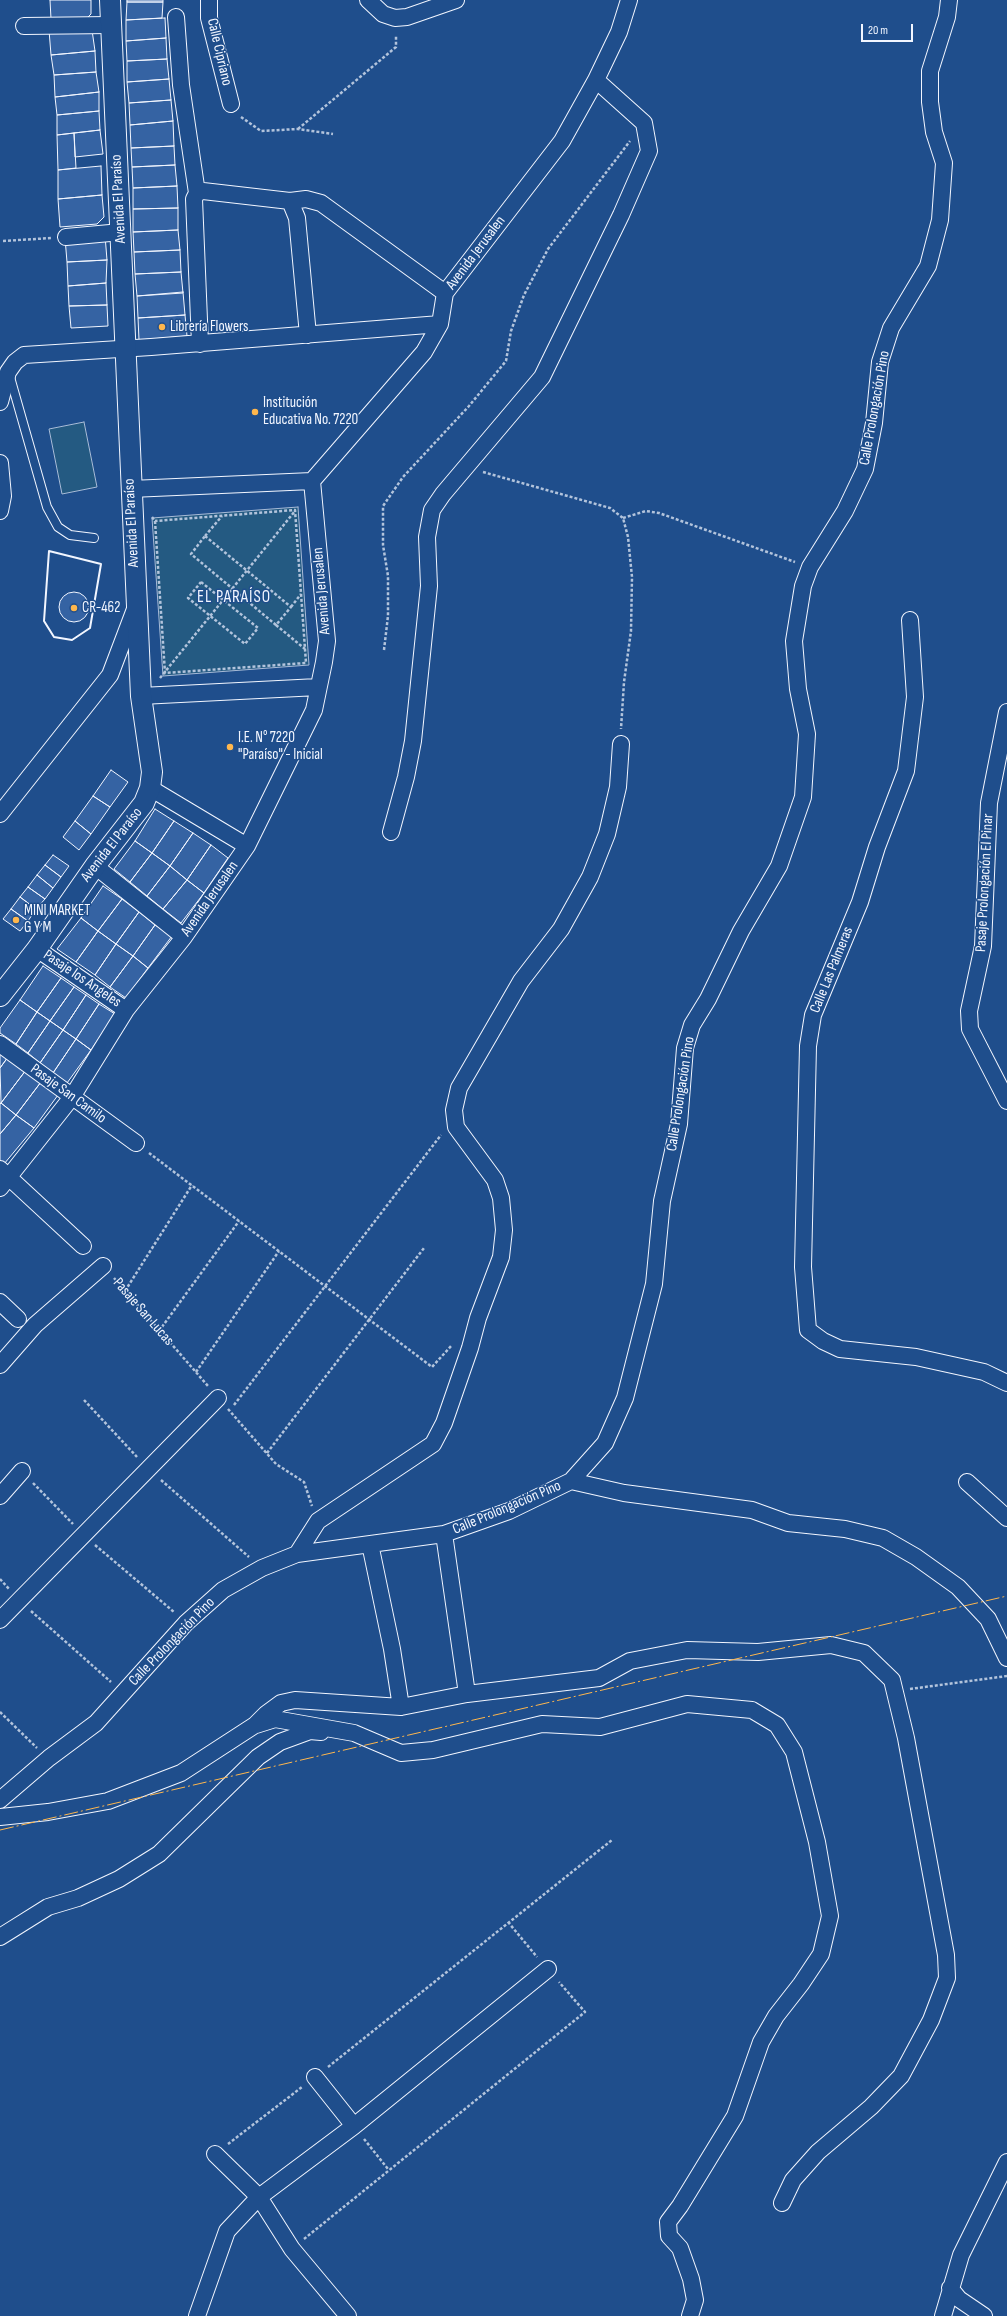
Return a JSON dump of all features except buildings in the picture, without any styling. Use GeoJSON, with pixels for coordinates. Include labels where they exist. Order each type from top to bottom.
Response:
{"type":"FeatureCollection","features":[{"type":"Feature","properties":{"kind":"street","name":"Avenida El Paraíso"},"geometry":{"type":"LineString","coordinates":[[0,996],[37,948],[95,866],[144,804],[150,788],[152,772],[141,696],[110,0]]}},
{"type":"Feature","properties":{"kind":"street","name":"Calle Cipriano"},"geometry":{"type":"LineString","coordinates":[[209,0],[209,18],[231,104]]}},
{"type":"Feature","properties":{"kind":"street"},"geometry":{"type":"LineString","coordinates":[[368,0],[383,14],[395,18],[408,17],[456,0]]}},
{"type":"Feature","properties":{"kind":"street","name":"Avenida Jerusalen"},"geometry":{"type":"LineString","coordinates":[[3,1178],[72,1096],[126,1010],[184,937],[247,846],[314,710],[327,642],[312,481],[424,352],[440,324],[446,293],[562,141],[596,80],[619,32],[629,0]]}},
{"type":"Feature","properties":{"kind":"street","name":"Calle Prolongación Pino"},"geometry":{"type":"LineString","coordinates":[[0,1800],[49,1758],[96,1723],[186,1623],[223,1590],[262,1568],[297,1554],[444,1534],[509,1510],[571,1481],[605,1443],[625,1398],[654,1284],[662,1201],[679,1124],[685,1048],[692,1025],[708,999],[741,931],[778,866],[803,797],[807,734],[798,689],[794,641],[803,586],[810,567],[845,511],[865,469],[874,423],[880,362],[892,328],[928,266],[940,220],[944,163],[934,132],[930,102],[930,71],[947,17],[949,0]]}},
{"type":"Feature","properties":{"kind":"street"},"geometry":{"type":"LineString","coordinates":[[176,17],[181,85],[197,192],[194,199],[200,344]]}},
{"type":"Feature","properties":{"kind":"street"},"geometry":{"type":"LineString","coordinates":[[24,26],[110,25]]}},
{"type":"Feature","properties":{"kind":"street"},"geometry":{"type":"LineString","coordinates":[[391,832],[406,777],[413,741],[428,586],[426,536],[432,510],[466,467],[542,377],[618,223],[649,151],[644,123],[596,80]]}},
{"type":"Feature","properties":{"kind":"street"},"geometry":{"type":"LineString","coordinates":[[197,192],[204,191],[290,201],[306,199],[321,203],[446,293]]}},
{"type":"Feature","properties":{"kind":"street"},"geometry":{"type":"LineString","coordinates":[[290,201],[297,218],[308,335]]}},
{"type":"Feature","properties":{"kind":"street"},"geometry":{"type":"LineString","coordinates":[[66,236],[121,232]]}},
{"type":"Feature","properties":{"kind":"street"},"geometry":{"type":"LineString","coordinates":[[0,402],[8,372],[15,362],[24,355],[200,344],[440,324]]}},
{"type":"Feature","properties":{"kind":"street"},"geometry":{"type":"LineString","coordinates":[[0,463],[3,496],[0,511]]}},
{"type":"Feature","properties":{"kind":"street"},"geometry":{"type":"LineString","coordinates":[[131,489],[312,481]]}},
{"type":"Feature","properties":{"kind":"street"},"geometry":{"type":"LineString","coordinates":[[0,814],[110,675],[137,605]]}},
{"type":"Feature","properties":{"kind":"street","name":"Calle Las Palmeras"},"geometry":{"type":"LineString","coordinates":[[910,620],[914,697],[906,771],[860,902],[813,1015],[808,1046],[803,1267],[808,1330],[823,1341],[840,1349],[916,1357],[984,1372],[1007,1383]]}},
{"type":"Feature","properties":{"kind":"street"},"geometry":{"type":"LineString","coordinates":[[141,696],[318,686]]}},
{"type":"Feature","properties":{"kind":"street","name":"Pasaje Prolongación El Pinar"},"geometry":{"type":"LineString","coordinates":[[1007,712],[989,803],[983,946],[969,1011],[970,1029],[1007,1101]]}},
{"type":"Feature","properties":{"kind":"street"},"geometry":{"type":"LineString","coordinates":[[297,1554],[318,1521],[433,1444],[444,1423],[470,1348],[478,1318],[501,1257],[504,1230],[501,1198],[496,1180],[456,1127],[454,1110],[459,1088],[521,981],[561,929],[590,877],[607,834],[618,787],[621,744]]}},
{"type":"Feature","properties":{"kind":"street"},"geometry":{"type":"LineString","coordinates":[[150,788],[247,846]]}},
{"type":"Feature","properties":{"kind":"street"},"geometry":{"type":"LineString","coordinates":[[95,866],[184,937]]}},
{"type":"Feature","properties":{"kind":"street","name":"Pasaje los Angeles"},"geometry":{"type":"LineString","coordinates":[[37,948],[126,1010]]}},
{"type":"Feature","properties":{"kind":"street","name":"Pasaje San Camilo"},"geometry":{"type":"LineString","coordinates":[[0,1044],[136,1143]]}},
{"type":"Feature","properties":{"kind":"street"},"geometry":{"type":"LineString","coordinates":[[3,1178],[83,1246]]}},
{"type":"Feature","properties":{"kind":"street"},"geometry":{"type":"LineString","coordinates":[[0,1365],[35,1325],[103,1266]]}},
{"type":"Feature","properties":{"kind":"street"},"geometry":{"type":"LineString","coordinates":[[0,1302],[18,1319]]}},
{"type":"Feature","properties":{"kind":"street"},"geometry":{"type":"LineString","coordinates":[[0,1620],[218,1398]]}},
{"type":"Feature","properties":{"kind":"street"},"geometry":{"type":"LineString","coordinates":[[0,1496],[22,1471]]}},
{"type":"Feature","properties":{"kind":"street"},"geometry":{"type":"LineString","coordinates":[[571,1481],[624,1493],[752,1510],[788,1523],[845,1529],[883,1538],[916,1557],[958,1587],[988,1619],[1007,1658]]}},
{"type":"Feature","properties":{"kind":"street"},"geometry":{"type":"LineString","coordinates":[[967,1482],[1007,1518]]}},
{"type":"Feature","properties":{"kind":"street"},"geometry":{"type":"LineString","coordinates":[[444,1534],[467,1694]]}},
{"type":"Feature","properties":{"kind":"street"},"geometry":{"type":"LineString","coordinates":[[370,1544],[392,1649],[401,1707]]}},
{"type":"Feature","properties":{"kind":"street"},"geometry":{"type":"LineString","coordinates":[[0,1817],[48,1812],[108,1802],[181,1773],[255,1725],[266,1714],[281,1703],[295,1700],[401,1707],[467,1694],[599,1678],[630,1661],[687,1650],[758,1652],[831,1645],[864,1653],[892,1680],[906,1738],[946,1955],[947,1978],[931,2020],[901,2076],[871,2107],[818,2152],[793,2180],[782,2203]]}},
{"type":"Feature","properties":{"kind":"street"},"geometry":{"type":"LineString","coordinates":[[255,1725],[275,1719],[354,1733],[401,1752],[433,1750],[542,1724],[600,1727],[687,1704],[752,1710],[777,1725],[794,1752],[817,1842],[830,1916],[821,1954],[801,1984],[776,2016],[761,2042],[735,2116],[680,2206],[668,2222],[669,2236],[680,2248],[691,2279],[695,2300],[690,2316]]}},
{"type":"Feature","properties":{"kind":"street"},"geometry":{"type":"LineString","coordinates":[[0,1937],[48,1907],[78,1898],[119,1879],[159,1854],[224,1788],[258,1757],[280,1742],[310,1731],[354,1733]]}},
{"type":"Feature","properties":{"kind":"street"},"geometry":{"type":"LineString","coordinates":[[197,2316],[227,2231],[259,2197],[354,2126],[548,1969]]}},
{"type":"Feature","properties":{"kind":"street"},"geometry":{"type":"LineString","coordinates":[[315,2077],[354,2126]]}},
{"type":"Feature","properties":{"kind":"street"},"geometry":{"type":"LineString","coordinates":[[215,2154],[259,2197],[292,2249],[348,2316]]}},
{"type":"Feature","properties":{"kind":"street"},"geometry":{"type":"LineString","coordinates":[[943,2316],[950,2288],[961,2255],[1007,2162]]}},
{"type":"Feature","properties":{"kind":"street"},"geometry":{"type":"LineString","coordinates":[[950,2288],[958,2299],[984,2316]]}},
{"type":"Feature","properties":{"kind":"lane"},"geometry":{"type":"LineString","coordinates":[[8,372],[51,514],[58,527],[70,535],[94,538]]}},
{"type":"Feature","properties":{"kind":"path"},"geometry":{"type":"LineString","coordinates":[[298,129],[396,48],[395,18]]}},
{"type":"Feature","properties":{"kind":"path"},"geometry":{"type":"LineString","coordinates":[[231,104],[240,116],[261,130],[298,129],[334,134]]}},
{"type":"Feature","properties":{"kind":"path"},"geometry":{"type":"LineString","coordinates":[[384,650],[388,616],[388,576],[383,545],[383,506],[403,477],[469,406],[506,362],[511,331],[524,295],[548,249],[644,123]]}},
{"type":"Feature","properties":{"kind":"path"},"geometry":{"type":"LineString","coordinates":[[3,242],[66,236]]}},
{"type":"Feature","properties":{"kind":"path"},"geometry":{"type":"LineString","coordinates":[[466,467],[610,508],[623,518],[628,537],[632,576],[632,615],[624,682],[621,744]]}},
{"type":"Feature","properties":{"kind":"path"},"geometry":{"type":"LineString","coordinates":[[141,696],[165,673],[224,600],[295,510],[312,481]]}},
{"type":"Feature","properties":{"kind":"path"},"geometry":{"type":"LineString","coordinates":[[165,673],[155,520],[295,510]]}},
{"type":"Feature","properties":{"kind":"path"},"geometry":{"type":"LineString","coordinates":[[165,673],[306,663],[295,510]]}},
{"type":"Feature","properties":{"kind":"path"},"geometry":{"type":"LineString","coordinates":[[623,518],[646,511],[660,513],[810,567]]}},
{"type":"Feature","properties":{"kind":"path"},"geometry":{"type":"LineString","coordinates":[[222,516],[190,554],[305,649]]}},
{"type":"Feature","properties":{"kind":"path"},"geometry":{"type":"LineString","coordinates":[[205,536],[291,607]]}},
{"type":"Feature","properties":{"kind":"path"},"geometry":{"type":"LineString","coordinates":[[201,582],[224,600],[258,628],[245,644],[188,598],[201,582]]}},
{"type":"Feature","properties":{"kind":"path"},"geometry":{"type":"LineString","coordinates":[[276,625],[301,594]]}},
{"type":"Feature","properties":{"kind":"path"},"geometry":{"type":"LineString","coordinates":[[230,1410],[455,1117]]}},
{"type":"Feature","properties":{"kind":"path"},"geometry":{"type":"LineString","coordinates":[[136,1143],[432,1367]]}},
{"type":"Feature","properties":{"kind":"path"},"geometry":{"type":"LineString","coordinates":[[125,1291],[192,1185]]}},
{"type":"Feature","properties":{"kind":"path"},"geometry":{"type":"LineString","coordinates":[[159,1331],[239,1221]]}},
{"type":"Feature","properties":{"kind":"path"},"geometry":{"type":"LineString","coordinates":[[267,1453],[368,1319],[424,1248]]}},
{"type":"Feature","properties":{"kind":"path"},"geometry":{"type":"LineString","coordinates":[[196,1372],[279,1251]]}},
{"type":"Feature","properties":{"kind":"path","name":"Pasaje San Lucas"},"geometry":{"type":"LineString","coordinates":[[103,1266],[276,1464],[304,1482],[318,1521]]}},
{"type":"Feature","properties":{"kind":"path"},"geometry":{"type":"LineString","coordinates":[[84,1400],[148,1469],[262,1568]]}},
{"type":"Feature","properties":{"kind":"path"},"geometry":{"type":"LineString","coordinates":[[22,1471],[84,1535],[186,1623]]}},
{"type":"Feature","properties":{"kind":"path"},"geometry":{"type":"LineString","coordinates":[[0,1579],[19,1600],[123,1692]]}},
{"type":"Feature","properties":{"kind":"path"},"geometry":{"type":"LineString","coordinates":[[894,1691],[1007,1676]]}},
{"type":"Feature","properties":{"kind":"path"},"geometry":{"type":"LineString","coordinates":[[0,1712],[49,1758]]}},
{"type":"Feature","properties":{"kind":"path"},"geometry":{"type":"LineString","coordinates":[[215,2154],[315,2077],[612,1840]]}},
{"type":"Feature","properties":{"kind":"path"},"geometry":{"type":"LineString","coordinates":[[292,2249],[388,2169],[585,2012]]}},
{"type":"Feature","properties":{"kind":"path"},"geometry":{"type":"LineString","coordinates":[[354,2126],[388,2169]]}},
{"type":"Feature","properties":{"kind":"shaded area"},"geometry":{"type":"Polygon","coordinates":[[[84,422],[97,487],[62,494],[49,429],[84,422]]]}},
{"type":"Feature","properties":{"kind":"shaded area"},"geometry":{"type":"Polygon","coordinates":[[[298,507],[309,665],[163,676],[152,518],[298,507]]]}},
{"type":"Feature","properties":{"kind":"wall"},"geometry":{"type":"LineString","coordinates":[[49,551],[101,564],[90,628],[72,640],[54,637],[44,621],[49,551]]}},
{"type":"Feature","properties":{"kind":"power"},"geometry":{"type":"LineString","coordinates":[[0,1830],[1007,1596]]}},
{"type":"Feature","properties":{"kind":"place","name":"Librería Flowers"},"geometry":{"type":"Point","coordinates":[162,327]}},
{"type":"Feature","properties":{"kind":"place","name":"Institución Educativa No. 7220"},"geometry":{"type":"Point","coordinates":[255,412]}},
{"type":"Feature","properties":{"kind":"place","name":"CR-462"},"geometry":{"type":"Point","coordinates":[74,608]}},
{"type":"Feature","properties":{"kind":"place","name":"I.E. N° 7220 \"Paraíso\" - Inicial"},"geometry":{"type":"Point","coordinates":[230,747]}},
{"type":"Feature","properties":{"kind":"place","name":"MINI MARKET G Y M"},"geometry":{"type":"Point","coordinates":[16,920]}},
{"type":"Feature","properties":{"kind":"district","name":"EL PARAÍSO"},"geometry":{"type":"Point","coordinates":[234,598]}}]}
